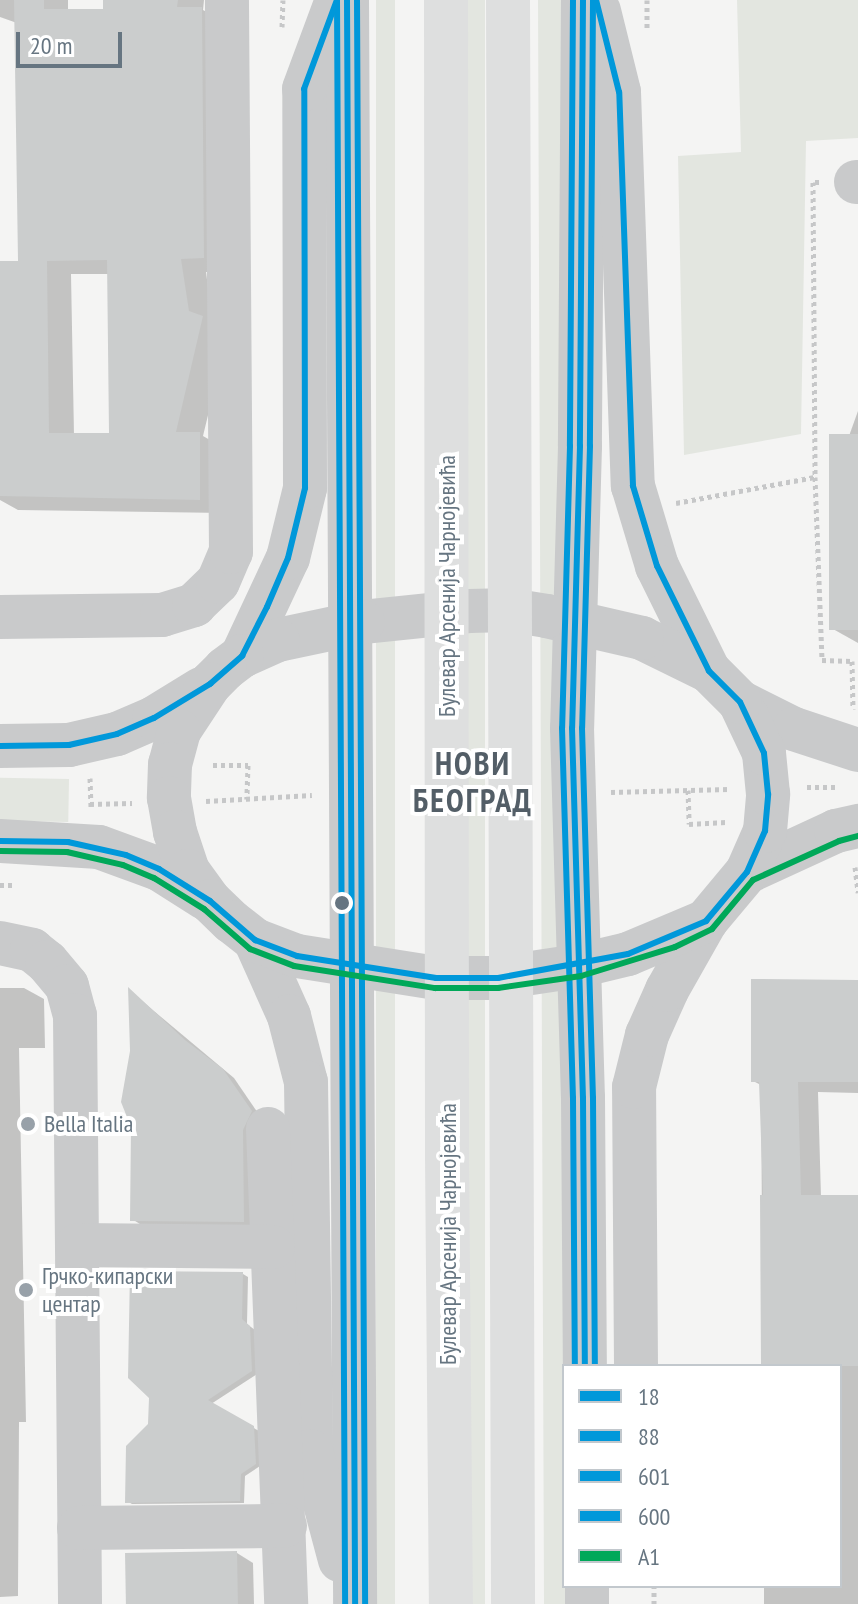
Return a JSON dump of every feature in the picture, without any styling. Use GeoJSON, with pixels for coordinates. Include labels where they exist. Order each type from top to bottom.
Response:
{"type":"FeatureCollection","features":[{"type":"Feature","properties":{"kind":"highway","name":"Булевар Арсенија Чарнојевића"},"geometry":{"type":"LineString","coordinates":[[446,0],[447,1157],[451,1604]]}},
{"type":"Feature","properties":{"kind":"highway"},"geometry":{"type":"LineString","coordinates":[[508,0],[513,1604]]}},
{"type":"Feature","properties":{"kind":"street"},"geometry":{"type":"LineString","coordinates":[[0,617],[162,615],[194,605],[218,582],[231,552],[227,0]]}},
{"type":"Feature","properties":{"kind":"street"},"geometry":{"type":"LineString","coordinates":[[210,901],[188,871],[175,832],[169,787],[170,764],[179,731],[226,670],[288,558],[305,488],[304,89],[337,0]]}},
{"type":"Feature","properties":{"kind":"street"},"geometry":{"type":"LineString","coordinates":[[347,0],[353,1604]]}},
{"type":"Feature","properties":{"kind":"street"},"geometry":{"type":"LineString","coordinates":[[583,0],[580,446],[572,728],[583,1098],[585,1364]]}},
{"type":"Feature","properties":{"kind":"street"},"geometry":{"type":"LineString","coordinates":[[596,0],[619,92],[648,496],[657,566],[709,671],[740,702],[794,729],[858,750]]}},
{"type":"Feature","properties":{"kind":"street"},"geometry":{"type":"LineString","coordinates":[[0,746],[80,760],[117,734],[154,718],[278,640],[363,622],[432,613],[509,610],[584,623],[642,638],[709,671]]}},
{"type":"Feature","properties":{"kind":"street"},"geometry":{"type":"LineString","coordinates":[[636,1364],[634,1087],[647,1035],[706,921],[747,872],[765,831],[767,773],[764,753],[740,702]]}},
{"type":"Feature","properties":{"kind":"street"},"geometry":{"type":"LineString","coordinates":[[747,872],[812,841],[858,826]]}},
{"type":"Feature","properties":{"kind":"street"},"geometry":{"type":"LineString","coordinates":[[0,841],[79,830],[99,847],[148,864],[210,901],[255,940],[297,956],[436,978],[498,978],[578,966],[628,954],[706,921]]}},
{"type":"Feature","properties":{"kind":"street"},"geometry":{"type":"LineString","coordinates":[[255,940],[289,1016],[306,1082],[311,1451],[353,1604]]}},
{"type":"Feature","properties":{"kind":"street"},"geometry":{"type":"LineString","coordinates":[[0,943],[32,950],[60,975],[72,1000],[77,1037],[80,1604]]}},
{"type":"Feature","properties":{"kind":"street"},"geometry":{"type":"LineString","coordinates":[[268,1129],[286,1604]]}},
{"type":"Feature","properties":{"kind":"street"},"geometry":{"type":"LineString","coordinates":[[78,1245],[273,1247]]}},
{"type":"Feature","properties":{"kind":"street"},"geometry":{"type":"LineString","coordinates":[[79,1528],[285,1526]]}},
{"type":"Feature","properties":{"kind":"path"},"geometry":{"type":"LineString","coordinates":[[647,0],[647,42]]}},
{"type":"Feature","properties":{"kind":"path"},"geometry":{"type":"LineString","coordinates":[[857,182],[813,182],[815,477],[822,660],[852,661],[853,695],[858,695]]}},
{"type":"Feature","properties":{"kind":"path"},"geometry":{"type":"LineString","coordinates":[[648,496],[815,477]]}},
{"type":"Feature","properties":{"kind":"path"},"geometry":{"type":"LineString","coordinates":[[79,830],[80,760]]}},
{"type":"Feature","properties":{"kind":"path"},"geometry":{"type":"LineString","coordinates":[[213,765],[248,765],[247,799]]}},
{"type":"Feature","properties":{"kind":"path"},"geometry":{"type":"LineString","coordinates":[[688,790],[689,824],[727,822]]}},
{"type":"Feature","properties":{"kind":"shaded area"},"geometry":{"type":"Polygon","coordinates":[[[376,0],[395,0],[395,1604],[376,1604],[376,0]]]}},
{"type":"Feature","properties":{"kind":"shaded area"},"geometry":{"type":"Polygon","coordinates":[[[459,0],[485,0],[485,1604],[459,1604],[459,0]]]}},
{"type":"Feature","properties":{"kind":"shaded area"},"geometry":{"type":"Polygon","coordinates":[[[538,0],[563,0],[562,1588],[569,1588],[569,1604],[544,1604],[538,0]]]}},
{"type":"Feature","properties":{"kind":"shaded area"},"geometry":{"type":"Polygon","coordinates":[[[737,0],[858,0],[858,138],[806,141],[801,434],[684,455],[678,156],[741,152],[737,0]]]}},
{"type":"Feature","properties":{"kind":"shaded area"},"geometry":{"type":"Polygon","coordinates":[[[0,778],[69,779],[68,822],[0,821],[0,778]]]}},
{"type":"Feature","properties":{"kind":"building"},"geometry":{"type":"Polygon","coordinates":[[[14,0],[44,0],[44,9],[103,9],[103,0],[178,0],[177,7],[202,7],[204,258],[181,259],[189,311],[203,316],[176,432],[200,432],[200,500],[0,496],[0,261],[18,261],[14,0]],[[107,260],[47,261],[49,433],[109,433],[107,260]]]}},
{"type":"Feature","properties":{"kind":"building"},"geometry":{"type":"Polygon","coordinates":[[[829,434],[858,434],[858,630],[829,630],[829,434]]]}},
{"type":"Feature","properties":{"kind":"building"},"geometry":{"type":"Polygon","coordinates":[[[751,979],[858,980],[858,1082],[798,1082],[801,1195],[858,1195],[858,1366],[761,1364],[760,1195],[763,1195],[759,1082],[751,1082],[751,979]]]}},
{"type":"Feature","properties":{"kind":"building"},"geometry":{"type":"Polygon","coordinates":[[[128,987],[185,1040],[223,1069],[252,1111],[243,1130],[244,1222],[130,1221],[131,1127],[121,1102],[130,1051],[128,987]]]}},
{"type":"Feature","properties":{"kind":"building"},"geometry":{"type":"Polygon","coordinates":[[[130,1271],[243,1272],[242,1319],[250,1326],[252,1371],[208,1400],[254,1426],[256,1464],[241,1474],[240,1501],[125,1503],[126,1446],[148,1424],[149,1398],[128,1378],[130,1271]]]}},
{"type":"Feature","properties":{"kind":"building"},"geometry":{"type":"Polygon","coordinates":[[[237,1551],[238,1604],[126,1604],[125,1553],[237,1551]]]}},
{"type":"Feature","properties":{"kind":"transit line","name":"88"},"geometry":{"type":"LineString","coordinates":[[337,0],[345,1604]]}},
{"type":"Feature","properties":{"kind":"transit line","name":"600"},"geometry":{"type":"LineString","coordinates":[[0,746],[69,745],[117,734],[154,718],[210,684],[242,656],[267,607],[288,558],[305,488],[304,89],[337,0]]}},
{"type":"Feature","properties":{"kind":"transit line","name":"18"},"geometry":{"type":"LineString","coordinates":[[347,0],[355,1604]]}},
{"type":"Feature","properties":{"kind":"transit line","name":"601"},"geometry":{"type":"LineString","coordinates":[[357,0],[365,1604]]}},
{"type":"Feature","properties":{"kind":"transit line","name":"88"},"geometry":{"type":"LineString","coordinates":[[573,0],[570,446],[562,728],[573,1098],[575,1364]]}},
{"type":"Feature","properties":{"kind":"transit line","name":"18"},"geometry":{"type":"LineString","coordinates":[[583,0],[580,446],[572,728],[583,1098],[585,1364]]}},
{"type":"Feature","properties":{"kind":"transit line","name":"601"},"geometry":{"type":"LineString","coordinates":[[593,0],[590,446],[582,728],[593,1098],[595,1364]]}},
{"type":"Feature","properties":{"kind":"transit line","name":"600"},"geometry":{"type":"LineString","coordinates":[[0,841],[68,842],[126,855],[159,869],[210,901],[255,940],[297,956],[436,978],[498,978],[628,954],[706,921],[747,872],[765,831],[768,794],[764,753],[740,702],[709,671],[657,566],[633,486],[619,92],[596,0]]}},
{"type":"Feature","properties":{"kind":"transit line","name":"A1"},"geometry":{"type":"LineString","coordinates":[[0,851],[67,852],[123,865],[154,878],[204,909],[250,949],[294,966],[435,988],[498,988],[581,976],[675,947],[712,929],[753,880],[839,841],[858,836]]}},
{"type":"Feature","properties":{"kind":"place","name":"Bella Italia"},"geometry":{"type":"Point","coordinates":[28,1124]}},
{"type":"Feature","properties":{"kind":"place","name":"Грчко-кипарски центар"},"geometry":{"type":"Point","coordinates":[26,1290]}},
{"type":"Feature","properties":{"kind":"district","name":"НОВИ БЕОГРАД"},"geometry":{"type":"Point","coordinates":[473,782]}}]}
